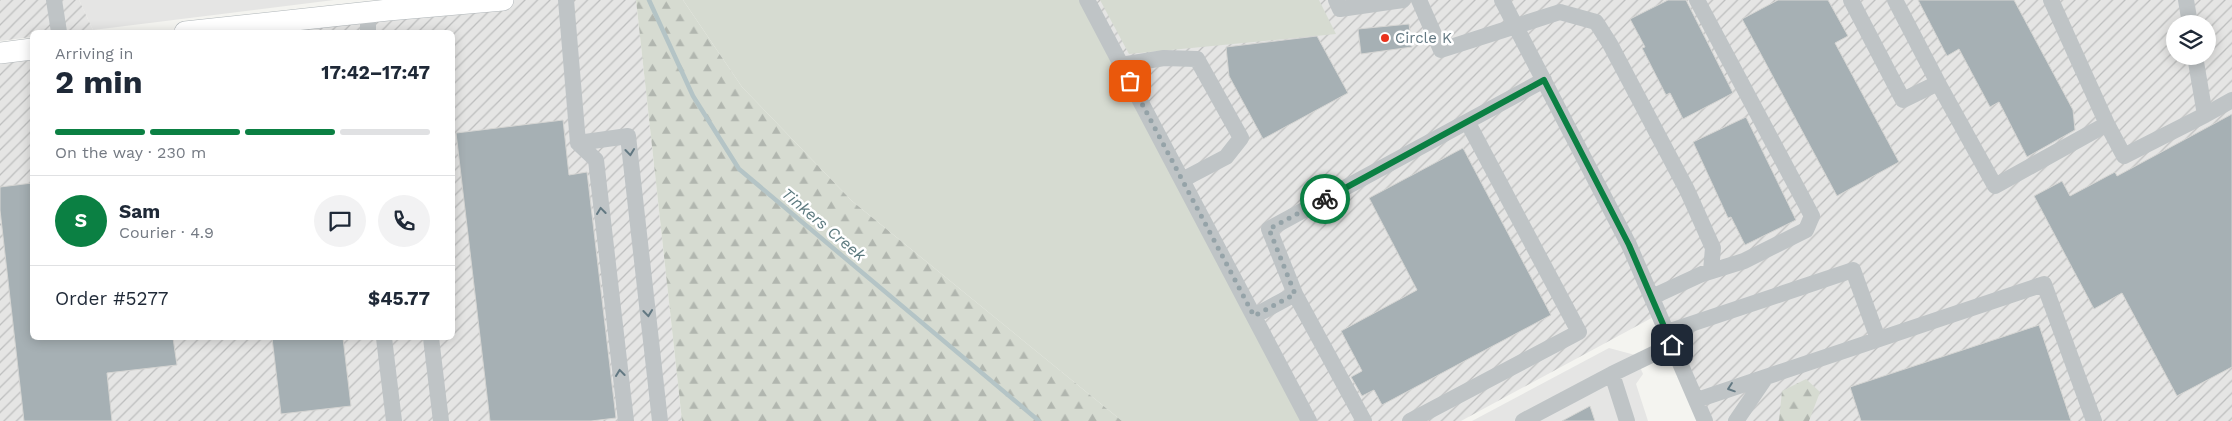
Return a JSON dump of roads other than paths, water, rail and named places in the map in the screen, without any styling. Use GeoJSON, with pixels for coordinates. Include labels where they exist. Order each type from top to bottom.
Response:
{"type":"FeatureCollection","features":[{"type":"Feature","properties":{"kind":"main road"},"geometry":{"type":"LineString","coordinates":[[203,30],[378,11],[503,0]]}},
{"type":"Feature","properties":{"kind":"main road"},"geometry":{"type":"LineString","coordinates":[[0,53],[30,49]]}},
{"type":"Feature","properties":{"kind":"street"},"geometry":{"type":"LineString","coordinates":[[54,0],[59,30]]}},
{"type":"Feature","properties":{"kind":"street"},"geometry":{"type":"LineString","coordinates":[[566,0],[578,142],[596,160],[626,421]]}},
{"type":"Feature","properties":{"kind":"street"},"geometry":{"type":"LineString","coordinates":[[1087,0],[1309,421]]}},
{"type":"Feature","properties":{"kind":"street"},"geometry":{"type":"LineString","coordinates":[[1336,0],[1340,9],[1403,0]]}},
{"type":"Feature","properties":{"kind":"street"},"geometry":{"type":"LineString","coordinates":[[1419,0],[1441,50],[1560,12],[1596,22],[1610,44],[1686,190],[1713,248],[1711,271]]}},
{"type":"Feature","properties":{"kind":"street"},"geometry":{"type":"LineString","coordinates":[[1502,0],[1629,245],[1705,421]]}},
{"type":"Feature","properties":{"kind":"street"},"geometry":{"type":"LineString","coordinates":[[1652,297],[1711,271],[1744,261],[1806,230],[1812,216],[1697,0]]}},
{"type":"Feature","properties":{"kind":"street"},"geometry":{"type":"LineString","coordinates":[[1851,0],[1903,100],[1938,83]]}},
{"type":"Feature","properties":{"kind":"street"},"geometry":{"type":"LineString","coordinates":[[1895,0],[1995,186],[2107,124]]}},
{"type":"Feature","properties":{"kind":"street"},"geometry":{"type":"LineString","coordinates":[[2051,0],[2107,124],[2124,156],[2232,100]]}},
{"type":"Feature","properties":{"kind":"street"},"geometry":{"type":"LineString","coordinates":[[2186,0],[2188,15]]}},
{"type":"Feature","properties":{"kind":"street"},"geometry":{"type":"LineString","coordinates":[[1122,65],[1164,58],[1197,59],[1231,117],[1241,138],[1226,157],[1182,180]]}},
{"type":"Feature","properties":{"kind":"street"},"geometry":{"type":"LineString","coordinates":[[2197,65],[2205,115]]}},
{"type":"Feature","properties":{"kind":"street"},"geometry":{"type":"LineString","coordinates":[[1364,421],[1295,294],[1269,229],[1468,123],[1544,80]]}},
{"type":"Feature","properties":{"kind":"street"},"geometry":{"type":"LineString","coordinates":[[1410,421],[1579,332],[1468,123]]}},
{"type":"Feature","properties":{"kind":"street"},"geometry":{"type":"LineString","coordinates":[[578,142],[628,136],[660,421]]}},
{"type":"Feature","properties":{"kind":"street"},"geometry":{"type":"LineString","coordinates":[[1523,421],[1612,374],[1670,338],[1853,270],[1878,339]]}},
{"type":"Feature","properties":{"kind":"street"},"geometry":{"type":"LineString","coordinates":[[1697,400],[2044,284],[2094,421]]}},
{"type":"Feature","properties":{"kind":"street"},"geometry":{"type":"LineString","coordinates":[[1254,316],[1295,294]]}},
{"type":"Feature","properties":{"kind":"street"},"geometry":{"type":"LineString","coordinates":[[384,340],[394,421]]}},
{"type":"Feature","properties":{"kind":"street"},"geometry":{"type":"LineString","coordinates":[[431,340],[441,421]]}},
{"type":"Feature","properties":{"kind":"street"},"geometry":{"type":"LineString","coordinates":[[1612,374],[1627,421]]}},
{"type":"Feature","properties":{"kind":"street"},"geometry":{"type":"LineString","coordinates":[[1736,421],[1766,377]]}},
{"type":"Feature","properties":{"kind":"waterway","name":"Tinkers Creek"},"geometry":{"type":"LineString","coordinates":[[649,0],[693,96],[739,169],[1039,421]]}},
{"type":"Feature","properties":{"kind":"place","name":"Circle K"},"geometry":{"type":"Point","coordinates":[1385,38]}}]}
